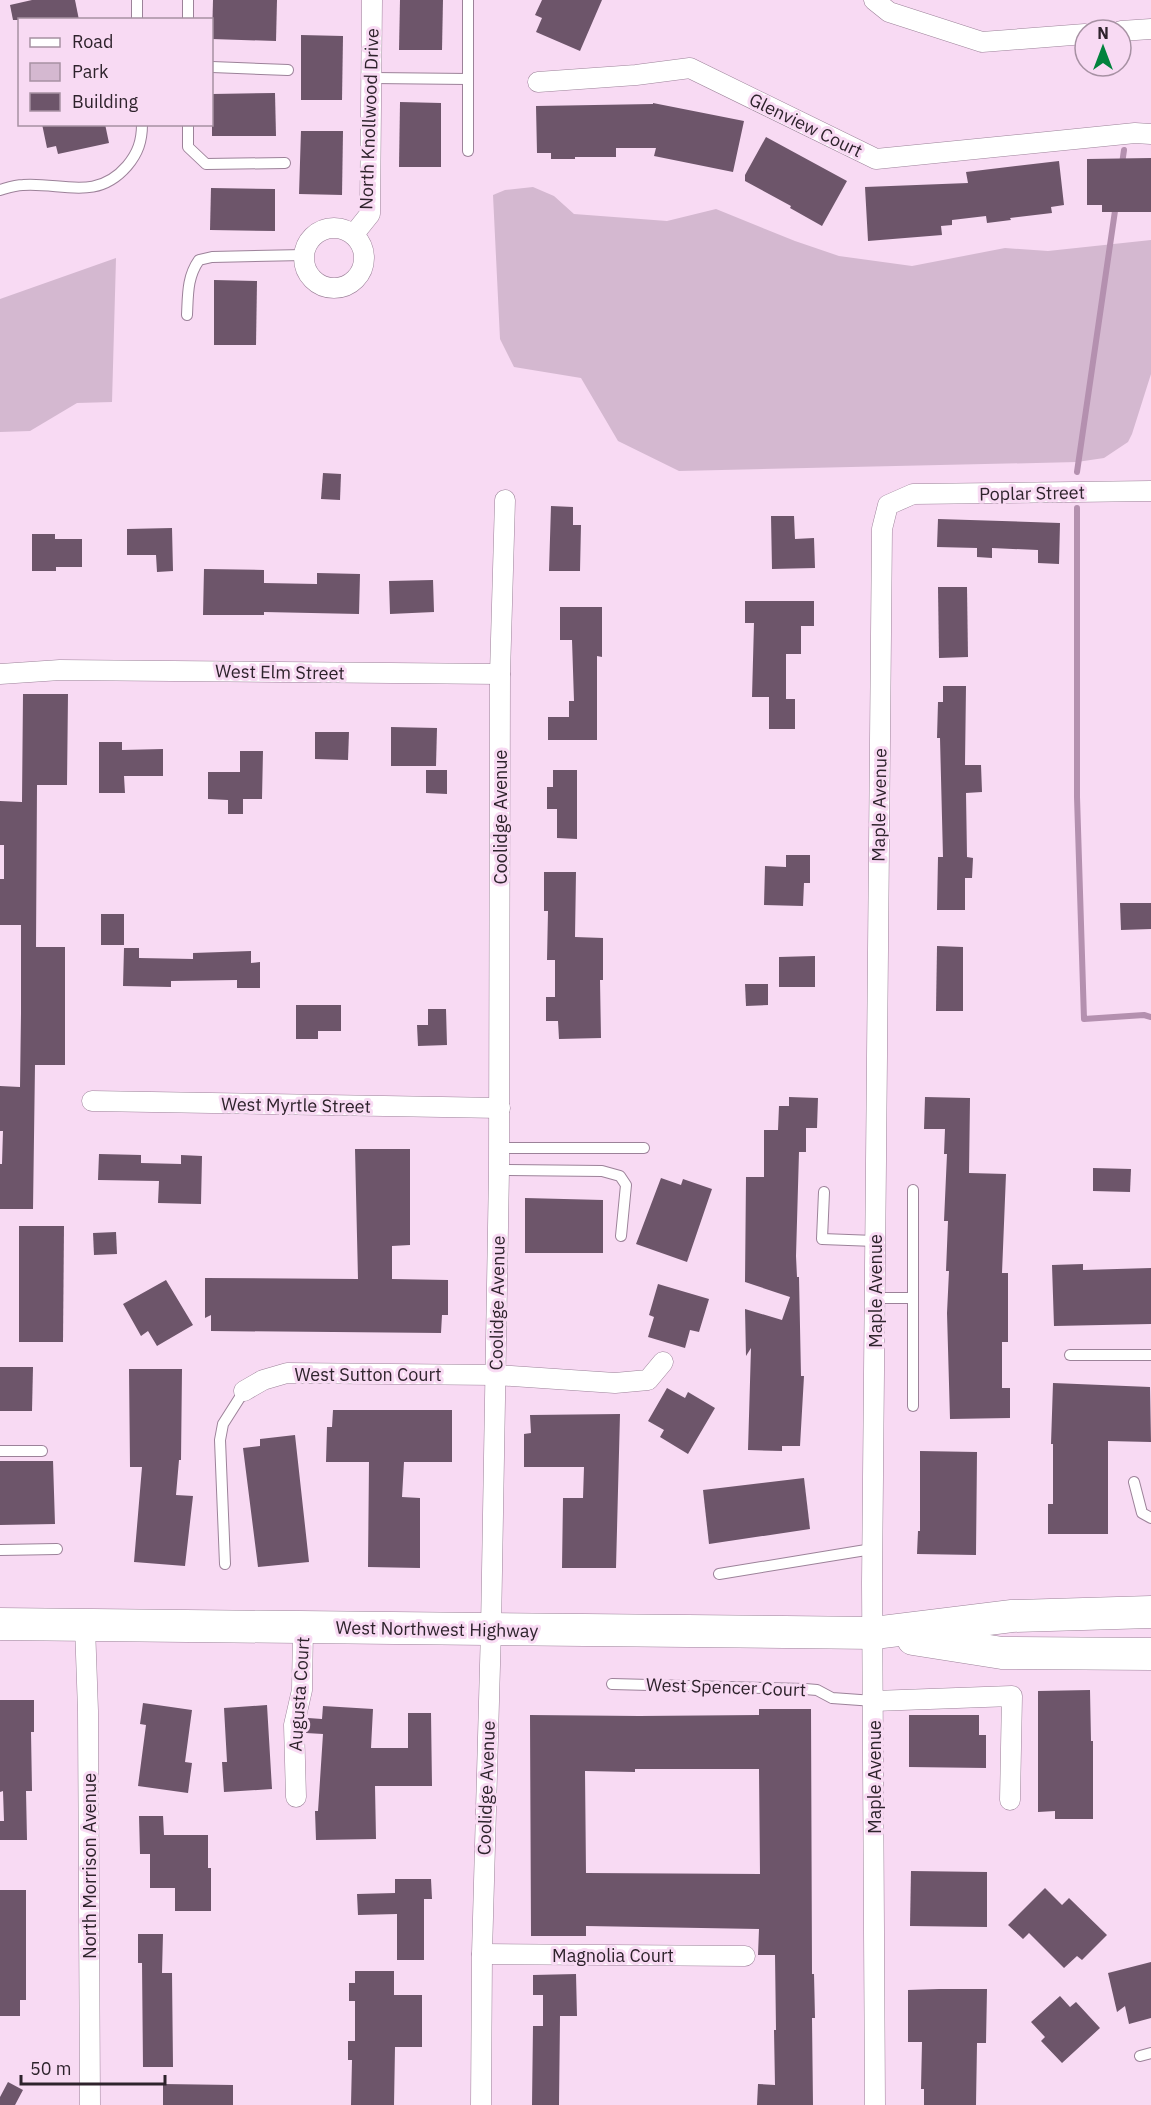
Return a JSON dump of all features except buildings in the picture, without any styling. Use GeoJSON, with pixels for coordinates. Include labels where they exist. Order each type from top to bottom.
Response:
{"type":"FeatureCollection","features":[{"type":"Feature","properties":{"kind":"main road","name":"West Northwest Highway"},"geometry":{"type":"LineString","coordinates":[[0,1624],[874,1633],[1012,1617],[1151,1612]]}},
{"type":"Feature","properties":{"kind":"main road","name":"West Northwest Highway"},"geometry":{"type":"LineString","coordinates":[[874,1633],[1002,1653],[1151,1654]]}},
{"type":"Feature","properties":{"kind":"street","name":"North Knollwood Drive"},"geometry":{"type":"LineString","coordinates":[[354,234],[370,214],[372,0]]}},
{"type":"Feature","properties":{"kind":"street"},"geometry":{"type":"LineString","coordinates":[[874,0],[889,12],[982,42],[1073,35]]}},
{"type":"Feature","properties":{"kind":"street"},"geometry":{"type":"LineString","coordinates":[[1133,30],[1151,29]]}},
{"type":"Feature","properties":{"kind":"street","name":"Glenview Court"},"geometry":{"type":"LineString","coordinates":[[538,82],[636,75],[690,68],[876,159],[1136,133],[1151,134]]}},
{"type":"Feature","properties":{"kind":"street","name":"North Knollwood Drive"},"geometry":{"type":"LineString","coordinates":[[334,227],[354,234],[364,250],[365,260],[357,278],[341,288],[321,285],[313,280],[307,272],[304,255],[308,242],[315,234],[334,227]]}},
{"type":"Feature","properties":{"kind":"street","name":"Poplar Street"},"geometry":{"type":"LineString","coordinates":[[913,494],[1151,491]]}},
{"type":"Feature","properties":{"kind":"street","name":"Maple Avenue"},"geometry":{"type":"LineString","coordinates":[[875,2105],[872,1550],[882,529],[888,505],[913,494]]}},
{"type":"Feature","properties":{"kind":"street","name":"Coolidge Avenue"},"geometry":{"type":"LineString","coordinates":[[481,2105],[482,1954],[491,1629],[500,1108],[500,674],[505,500]]}},
{"type":"Feature","properties":{"kind":"street","name":"West Elm Street"},"geometry":{"type":"LineString","coordinates":[[0,674],[60,670],[500,674]]}},
{"type":"Feature","properties":{"kind":"street","name":"West Myrtle Street"},"geometry":{"type":"LineString","coordinates":[[92,1101],[500,1108]]}},
{"type":"Feature","properties":{"kind":"street","name":"West Sutton Court"},"geometry":{"type":"LineString","coordinates":[[244,1391],[263,1380],[287,1373],[496,1375],[615,1383],[648,1380],[663,1362]]}},
{"type":"Feature","properties":{"kind":"street","name":"North Morrison Avenue"},"geometry":{"type":"LineString","coordinates":[[85,1626],[88,1723],[90,2105]]}},
{"type":"Feature","properties":{"kind":"street","name":"Augusta Court"},"geometry":{"type":"LineString","coordinates":[[296,1797],[294,1725],[302,1690],[303,1628]]}},
{"type":"Feature","properties":{"kind":"street"},"geometry":{"type":"LineString","coordinates":[[874,1701],[1012,1696],[1010,1800]]}},
{"type":"Feature","properties":{"kind":"street","name":"Magnolia Court"},"geometry":{"type":"LineString","coordinates":[[482,1954],[745,1956]]}},
{"type":"Feature","properties":{"kind":"lane"},"geometry":{"type":"LineString","coordinates":[[137,0],[137,18]]}},
{"type":"Feature","properties":{"kind":"lane"},"geometry":{"type":"LineString","coordinates":[[188,0],[188,18]]}},
{"type":"Feature","properties":{"kind":"lane"},"geometry":{"type":"LineString","coordinates":[[468,0],[468,151]]}},
{"type":"Feature","properties":{"kind":"lane"},"geometry":{"type":"LineString","coordinates":[[213,68],[288,70]]}},
{"type":"Feature","properties":{"kind":"lane"},"geometry":{"type":"LineString","coordinates":[[373,78],[468,79]]}},
{"type":"Feature","properties":{"kind":"lane"},"geometry":{"type":"LineString","coordinates":[[0,190],[23,185],[64,189],[93,188],[108,182],[123,172],[133,160],[142,141],[142,126]]}},
{"type":"Feature","properties":{"kind":"lane"},"geometry":{"type":"LineString","coordinates":[[188,126],[188,147],[206,164],[285,163]]}},
{"type":"Feature","properties":{"kind":"lane"},"geometry":{"type":"LineString","coordinates":[[187,315],[188,284],[192,269],[199,260],[212,257],[304,255]]}},
{"type":"Feature","properties":{"kind":"lane"},"geometry":{"type":"LineString","coordinates":[[499,1148],[644,1148]]}},
{"type":"Feature","properties":{"kind":"lane"},"geometry":{"type":"LineString","coordinates":[[499,1170],[602,1171],[620,1176],[626,1185],[621,1236]]}},
{"type":"Feature","properties":{"kind":"lane"},"geometry":{"type":"LineString","coordinates":[[913,1190],[913,1406]]}},
{"type":"Feature","properties":{"kind":"lane"},"geometry":{"type":"LineString","coordinates":[[824,1191],[822,1239],[875,1241]]}},
{"type":"Feature","properties":{"kind":"lane"},"geometry":{"type":"LineString","coordinates":[[875,1298],[913,1298]]}},
{"type":"Feature","properties":{"kind":"lane"},"geometry":{"type":"LineString","coordinates":[[1070,1355],[1151,1355]]}},
{"type":"Feature","properties":{"kind":"lane"},"geometry":{"type":"LineString","coordinates":[[225,1564],[220,1440],[223,1424],[244,1391]]}},
{"type":"Feature","properties":{"kind":"lane"},"geometry":{"type":"LineString","coordinates":[[0,1451],[42,1451]]}},
{"type":"Feature","properties":{"kind":"lane"},"geometry":{"type":"LineString","coordinates":[[1134,1482],[1142,1513],[1151,1518]]}},
{"type":"Feature","properties":{"kind":"lane"},"geometry":{"type":"LineString","coordinates":[[0,1550],[57,1550]]}},
{"type":"Feature","properties":{"kind":"lane"},"geometry":{"type":"LineString","coordinates":[[719,1574],[872,1550]]}},
{"type":"Feature","properties":{"kind":"lane","name":"West Spencer Court"},"geometry":{"type":"LineString","coordinates":[[612,1684],[805,1689],[817,1690],[832,1698],[874,1701]]}},
{"type":"Feature","properties":{"kind":"lane"},"geometry":{"type":"LineString","coordinates":[[1140,2056],[1151,2053]]}},
{"type":"Feature","properties":{"kind":"green space"},"geometry":{"type":"Polygon","coordinates":[[[533,187],[554,196],[574,214],[667,221],[716,209],[839,256],[912,266],[1005,248],[1048,251],[1151,240],[1151,374],[1132,434],[1128,442],[1104,458],[1077,462],[679,471],[618,441],[581,378],[514,367],[500,339],[493,195],[505,190],[533,187]]]}},
{"type":"Feature","properties":{"kind":"green space"},"geometry":{"type":"Polygon","coordinates":[[[116,258],[112,402],[77,403],[30,431],[0,432],[0,299],[116,258]]]}},
{"type":"Feature","properties":{"kind":"waterway"},"geometry":{"type":"LineString","coordinates":[[1122,164],[1124,150]]}},
{"type":"Feature","properties":{"kind":"waterway"},"geometry":{"type":"LineString","coordinates":[[1077,472],[1116,204]]}},
{"type":"Feature","properties":{"kind":"waterway"},"geometry":{"type":"LineString","coordinates":[[1077,508],[1077,797],[1084,1019],[1144,1015],[1151,1017]]}}]}
